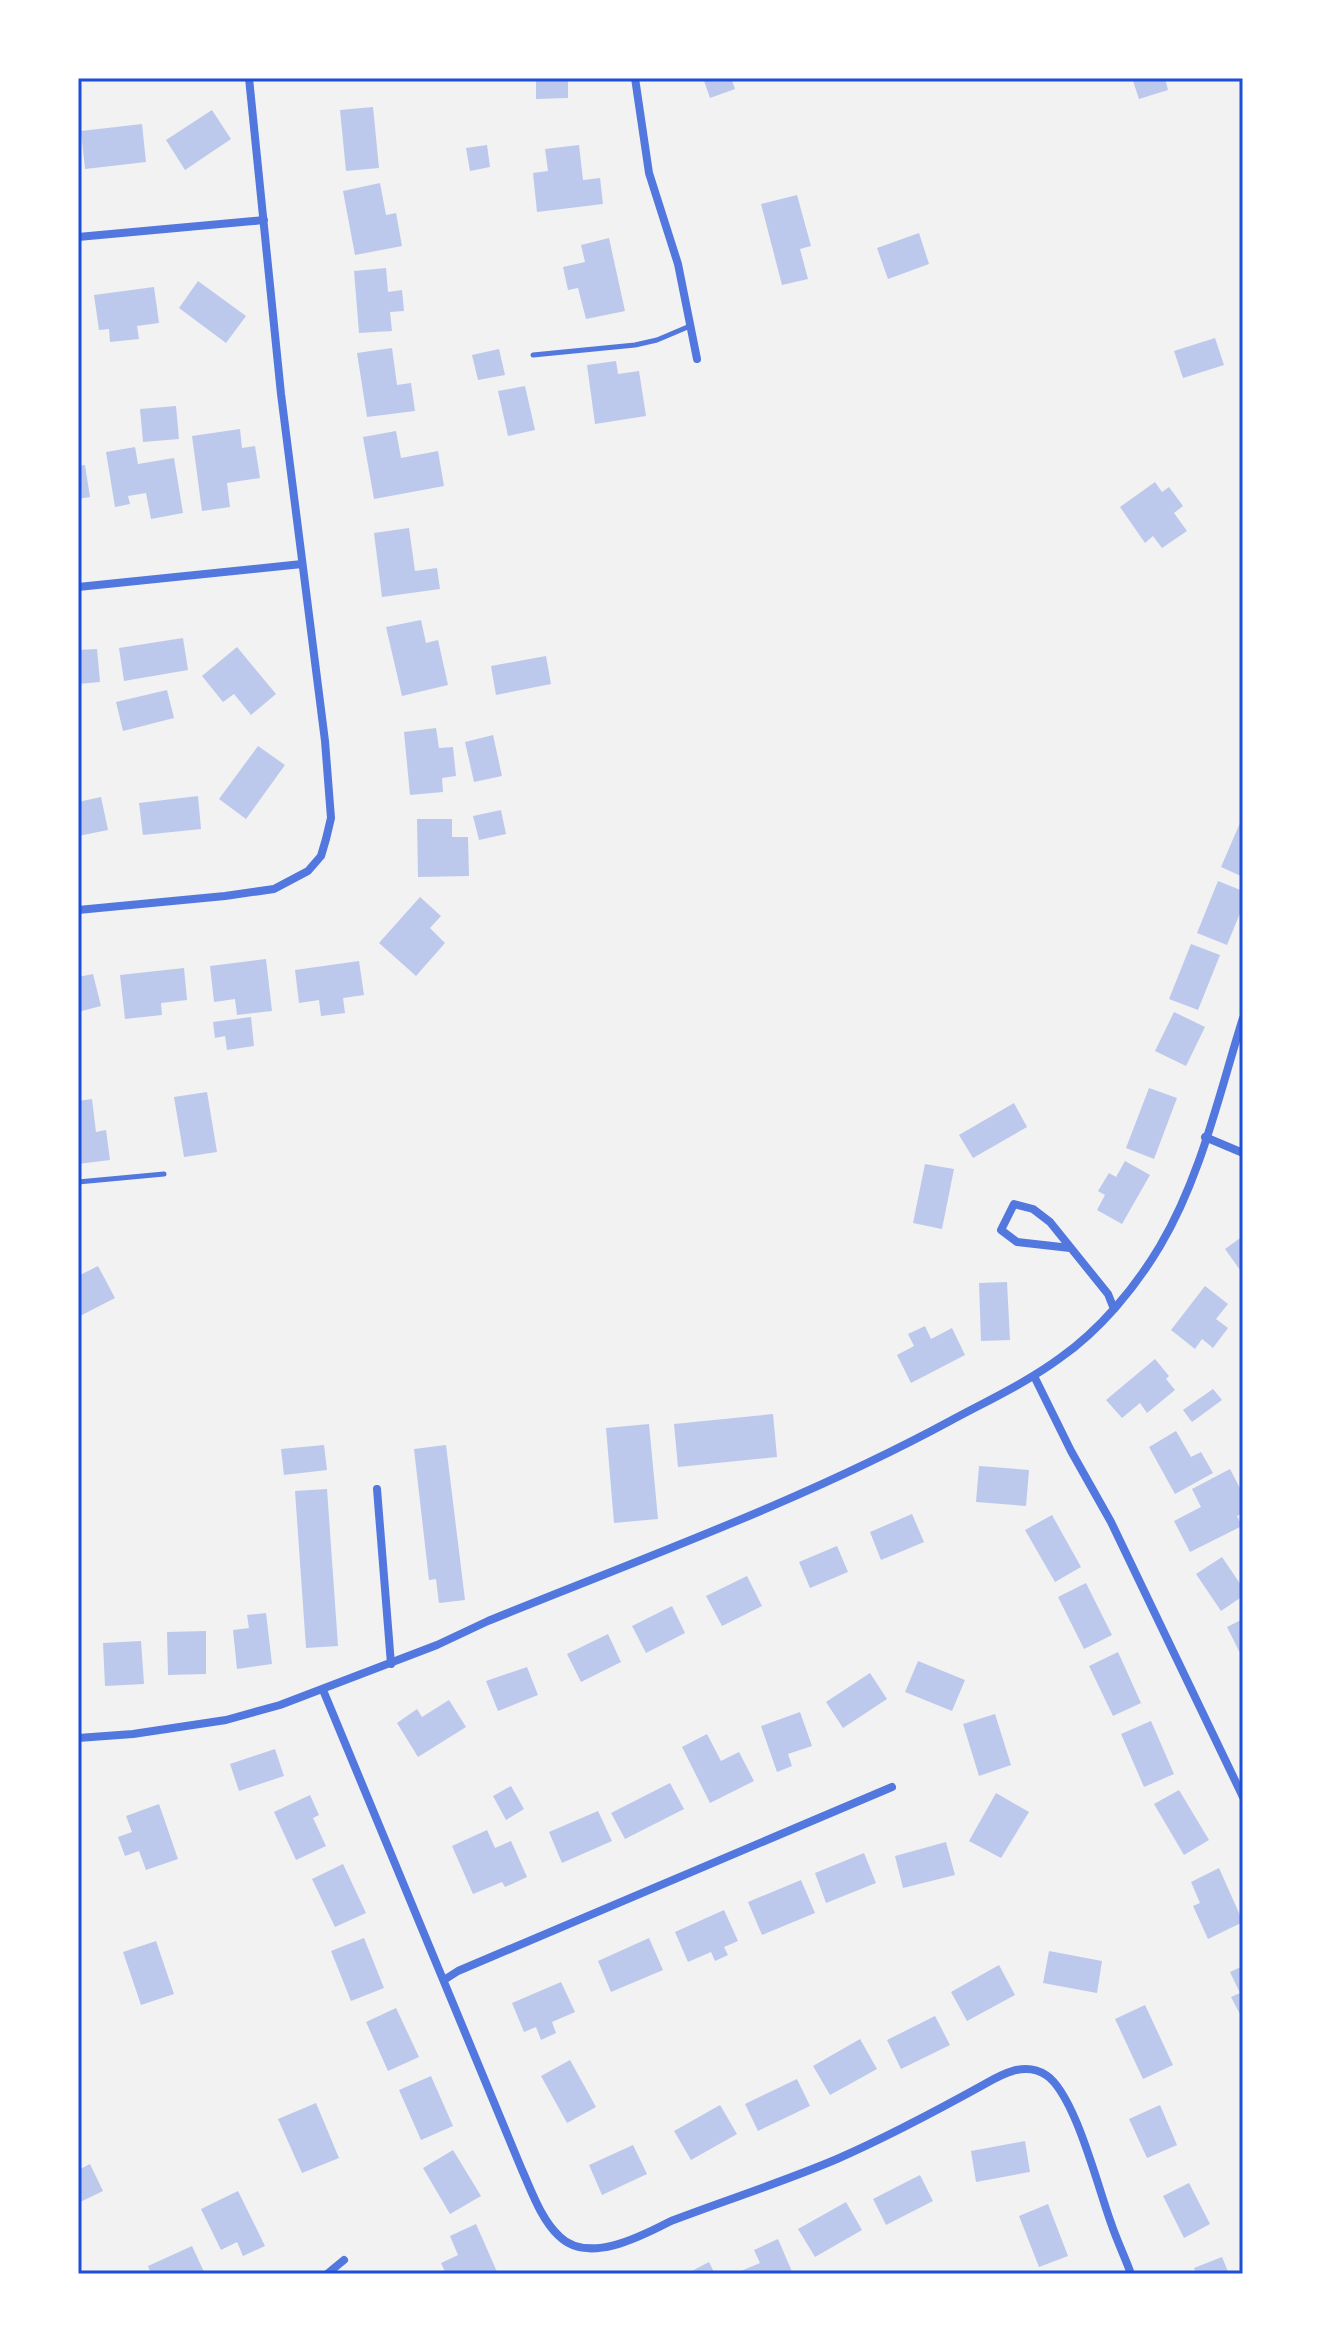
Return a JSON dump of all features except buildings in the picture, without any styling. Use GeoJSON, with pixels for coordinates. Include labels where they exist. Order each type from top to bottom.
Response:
{"type":"FeatureCollection","features":[{"type":"Feature","properties":{"kind":"street"},"geometry":{"type":"LineString","coordinates":[[78,910],[274,889],[308,871],[321,856],[331,818],[325,741],[302,564],[249,78]]}},
{"type":"Feature","properties":{"kind":"street"},"geometry":{"type":"LineString","coordinates":[[635,78],[649,173],[678,264],[697,359]]}},
{"type":"Feature","properties":{"kind":"street"},"geometry":{"type":"LineString","coordinates":[[78,237],[264,220]]}},
{"type":"Feature","properties":{"kind":"street"},"geometry":{"type":"LineString","coordinates":[[78,587],[302,564]]}},
{"type":"Feature","properties":{"kind":"street"},"geometry":{"type":"LineString","coordinates":[[78,1738],[133,1734],[226,1720],[323,1690],[817,1487],[912,1442],[1034,1376],[1062,1357],[1114,1309],[1160,1247],[1194,1173],[1243,1018]]}},
{"type":"Feature","properties":{"kind":"street"},"geometry":{"type":"LineString","coordinates":[[1205,1137],[1243,1153]]}},
{"type":"Feature","properties":{"kind":"street"},"geometry":{"type":"LineString","coordinates":[[1070,1248],[1017,1242],[1001,1230],[1014,1204],[1033,1209],[1050,1222],[1078,1255],[1108,1294],[1114,1309]]}},
{"type":"Feature","properties":{"kind":"street"},"geometry":{"type":"LineString","coordinates":[[1034,1376],[1111,1522],[1243,1797]]}},
{"type":"Feature","properties":{"kind":"street"},"geometry":{"type":"LineString","coordinates":[[377,1489],[391,1664]]}},
{"type":"Feature","properties":{"kind":"street"},"geometry":{"type":"LineString","coordinates":[[323,1690],[540,2209],[560,2237],[572,2245],[587,2248],[606,2246],[650,2232],[671,2221],[835,2159],[937,2111],[994,2079],[1028,2068],[1045,2074],[1070,2106],[1131,2274]]}},
{"type":"Feature","properties":{"kind":"street"},"geometry":{"type":"LineString","coordinates":[[444,1980],[458,1971],[892,1787]]}},
{"type":"Feature","properties":{"kind":"street"},"geometry":{"type":"LineString","coordinates":[[327,2274],[344,2260]]}},
{"type":"Feature","properties":{"kind":"lane"},"geometry":{"type":"LineString","coordinates":[[533,355],[635,345],[657,340],[690,326]]}},
{"type":"Feature","properties":{"kind":"lane"},"geometry":{"type":"LineString","coordinates":[[78,1182],[164,1174]]}}]}
